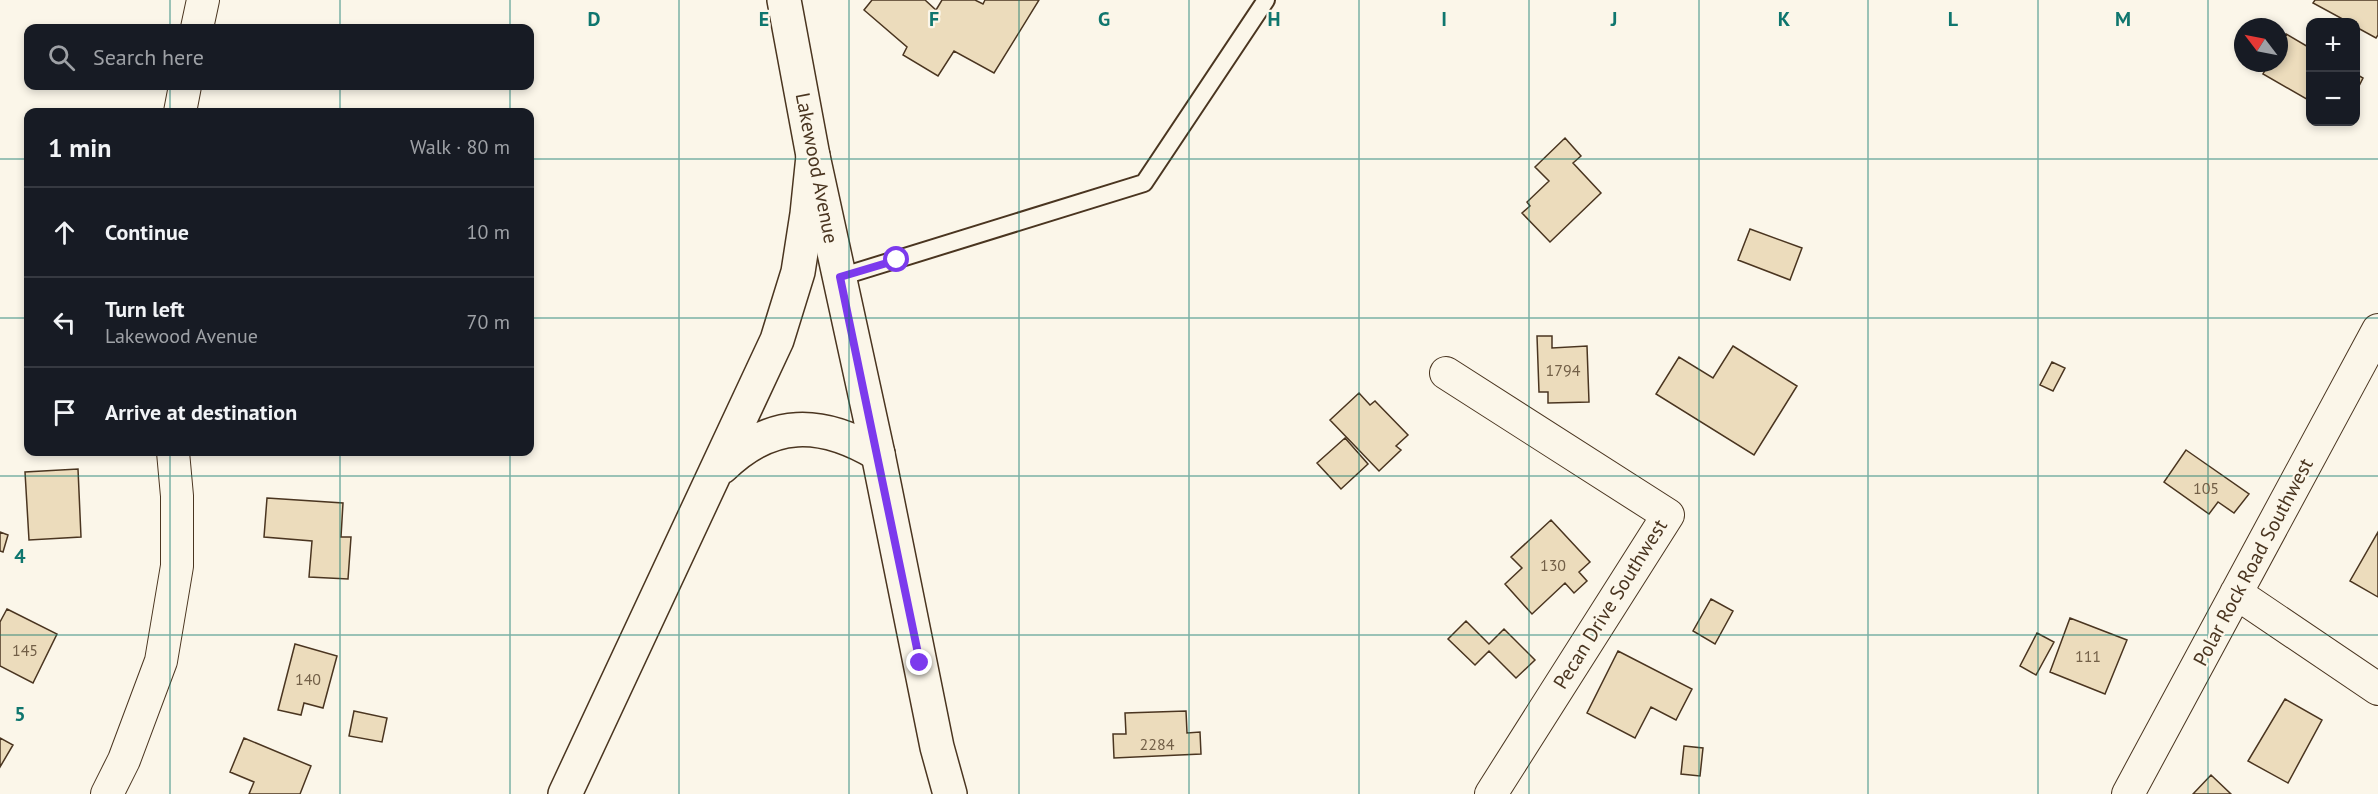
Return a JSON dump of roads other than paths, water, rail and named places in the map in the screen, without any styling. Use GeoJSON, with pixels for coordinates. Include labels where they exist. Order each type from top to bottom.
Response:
{"type":"FeatureCollection","features":[{"type":"Feature","properties":{"kind":"main road","name":"Lakewood Avenue"},"geometry":{"type":"LineString","coordinates":[[784,0],[813,156],[878,454],[938,747],[950,794]]}},
{"type":"Feature","properties":{"kind":"main road"},"geometry":{"type":"LineString","coordinates":[[565,794],[748,407],[780,329],[798,272],[813,156]]}},
{"type":"Feature","properties":{"kind":"main road"},"geometry":{"type":"LineString","coordinates":[[716,473],[737,452],[752,442],[797,429],[823,431],[854,439],[878,454]]}},
{"type":"Feature","properties":{"kind":"street"},"geometry":{"type":"LineString","coordinates":[[198,24],[203,0]]}},
{"type":"Feature","properties":{"kind":"street"},"geometry":{"type":"LineString","coordinates":[[181,108],[184,90]]}},
{"type":"Feature","properties":{"kind":"street","name":"Polar Rock Road Southwest"},"geometry":{"type":"LineString","coordinates":[[2128,794],[2378,330]]}},
{"type":"Feature","properties":{"kind":"street","name":"Pecan Drive Southwest"},"geometry":{"type":"LineString","coordinates":[[1446,373],[1668,515],[1491,794]]}},
{"type":"Feature","properties":{"kind":"street"},"geometry":{"type":"LineString","coordinates":[[106,794],[124,760],[161,661],[177,566],[177,496],[173,456]]}},
{"type":"Feature","properties":{"kind":"street"},"geometry":{"type":"LineString","coordinates":[[2236,593],[2378,689]]}},
{"type":"Feature","properties":{"kind":"lane"},"geometry":{"type":"LineString","coordinates":[[840,277],[1144,183],[1266,0]]}}]}
